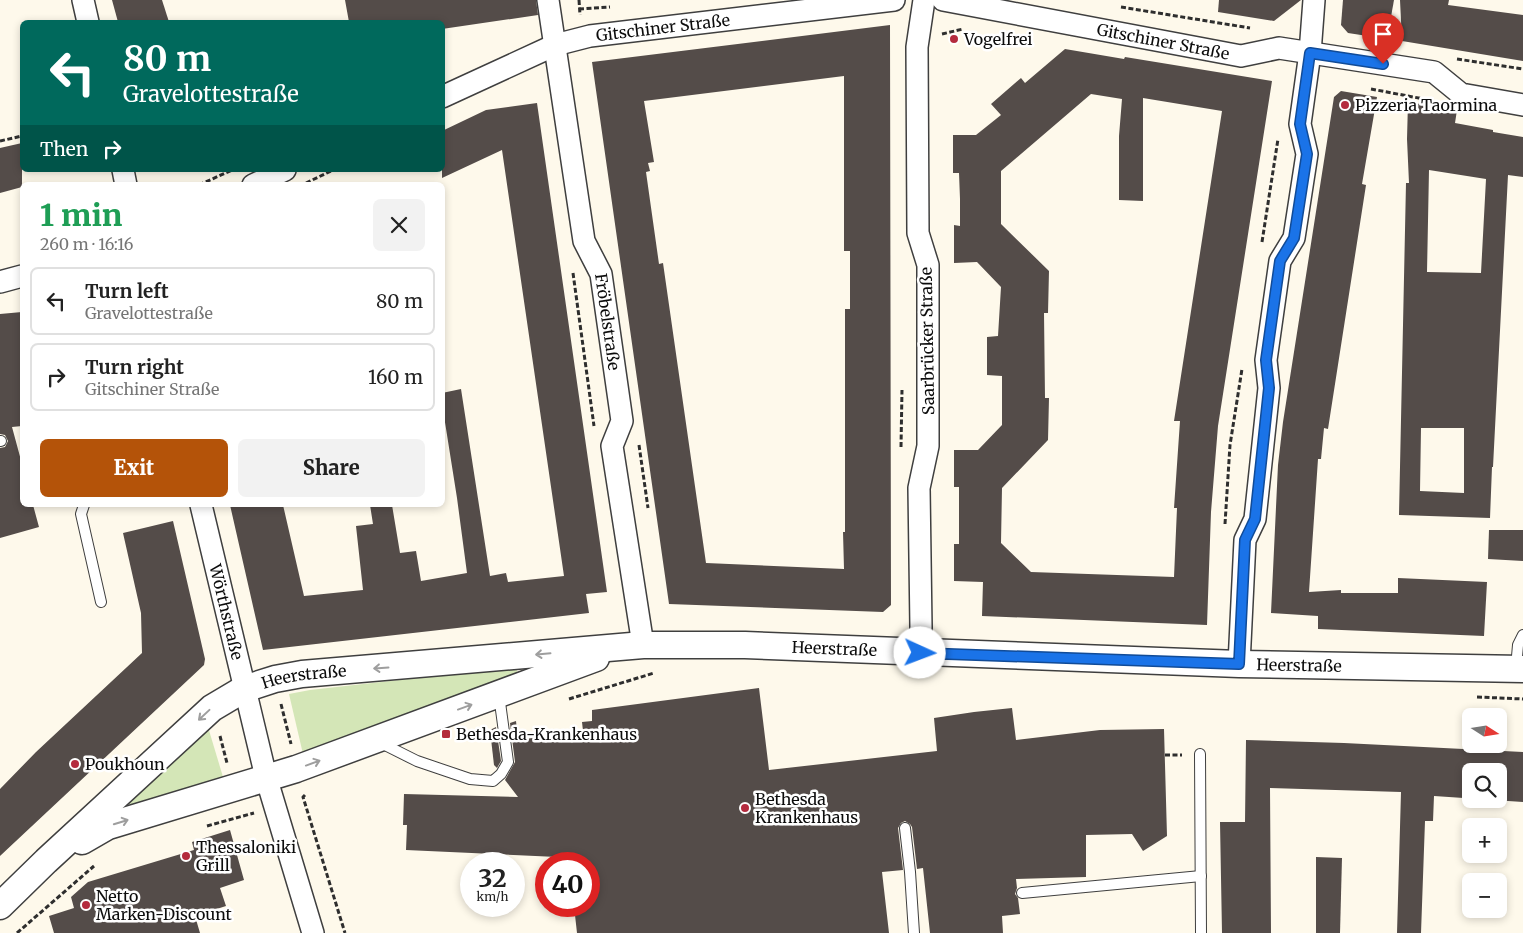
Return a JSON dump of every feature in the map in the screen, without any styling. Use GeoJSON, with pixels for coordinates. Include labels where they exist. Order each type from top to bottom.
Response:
{"type":"FeatureCollection","features":[{"type":"Feature","properties":{"kind":"street"},"geometry":{"type":"LineString","coordinates":[[83,0],[88,20]]}},
{"type":"Feature","properties":{"kind":"street","name":"Fröbelstraße"},"geometry":{"type":"LineString","coordinates":[[548,0],[584,241],[601,274],[622,421],[612,446],[634,646]]}},
{"type":"Feature","properties":{"kind":"street","name":"Gitschiner Straße"},"geometry":{"type":"LineString","coordinates":[[445,96],[555,45],[590,36],[894,0]]}},
{"type":"Feature","properties":{"kind":"street","name":"Saarbrücker Straße"},"geometry":{"type":"LineString","coordinates":[[920,653],[919,488],[928,446],[928,265],[918,233],[917,47],[924,0]]}},
{"type":"Feature","properties":{"kind":"street","name":"Gitschiner Straße"},"geometry":{"type":"LineString","coordinates":[[943,0],[1241,56],[1279,48],[1434,72],[1461,94],[1523,105]]}},
{"type":"Feature","properties":{"kind":"street"},"geometry":{"type":"LineString","coordinates":[[1239,664],[1245,540],[1255,519],[1269,388],[1266,360],[1280,261],[1294,238],[1307,154],[1300,124],[1310,53],[1314,0]]}},
{"type":"Feature","properties":{"kind":"street"},"geometry":{"type":"LineString","coordinates":[[259,182],[281,172]]}},
{"type":"Feature","properties":{"kind":"street"},"geometry":{"type":"LineString","coordinates":[[0,282],[20,277]]}},
{"type":"Feature","properties":{"kind":"street","name":"Wörthstraße"},"geometry":{"type":"LineString","coordinates":[[201,507],[266,777],[313,933]]}},
{"type":"Feature","properties":{"kind":"street","name":"Heerstraße"},"geometry":{"type":"LineString","coordinates":[[0,906],[212,708],[244,689],[275,679],[302,674],[634,646],[745,645],[1239,664],[1520,669]]}},
{"type":"Feature","properties":{"kind":"street","name":"Heerstraße"},"geometry":{"type":"LineString","coordinates":[[46,861],[108,826],[266,777],[303,779],[376,740],[634,646]]}},
{"type":"Feature","properties":{"kind":"lane"},"geometry":{"type":"LineString","coordinates":[[83,507],[81,514],[101,602]]}},
{"type":"Feature","properties":{"kind":"lane"},"geometry":{"type":"LineString","coordinates":[[1520,669],[1518,645],[1523,635]]}},
{"type":"Feature","properties":{"kind":"lane"},"geometry":{"type":"LineString","coordinates":[[376,740],[417,761],[470,780],[493,781],[501,774],[508,762],[499,694]]}},
{"type":"Feature","properties":{"kind":"lane"},"geometry":{"type":"LineString","coordinates":[[1200,754],[1201,933]]}},
{"type":"Feature","properties":{"kind":"lane"},"geometry":{"type":"LineString","coordinates":[[905,828],[914,933]]}},
{"type":"Feature","properties":{"kind":"lane"},"geometry":{"type":"LineString","coordinates":[[1022,893],[1201,876]]}},
{"type":"Feature","properties":{"kind":"path"},"geometry":{"type":"LineString","coordinates":[[579,0],[580,9]]}},
{"type":"Feature","properties":{"kind":"path"},"geometry":{"type":"LineString","coordinates":[[1119,6],[1255,29]]}},
{"type":"Feature","properties":{"kind":"path"},"geometry":{"type":"LineString","coordinates":[[0,141],[20,136]]}},
{"type":"Feature","properties":{"kind":"path"},"geometry":{"type":"LineString","coordinates":[[206,182],[228,172]]}},
{"type":"Feature","properties":{"kind":"path"},"geometry":{"type":"LineString","coordinates":[[307,182],[329,172]]}},
{"type":"Feature","properties":{"kind":"path"},"geometry":{"type":"LineString","coordinates":[[572,268],[595,435]]}},
{"type":"Feature","properties":{"kind":"path"},"geometry":{"type":"LineString","coordinates":[[568,699],[606,686],[655,673]]}},
{"type":"Feature","properties":{"kind":"path"},"geometry":{"type":"LineString","coordinates":[[279,697],[303,779],[304,797],[345,933]]}},
{"type":"Feature","properties":{"kind":"path"},"geometry":{"type":"LineString","coordinates":[[1473,697],[1523,699]]}},
{"type":"Feature","properties":{"kind":"path"},"geometry":{"type":"LineString","coordinates":[[218,729],[228,767]]}},
{"type":"Feature","properties":{"kind":"path"},"geometry":{"type":"LineString","coordinates":[[204,827],[254,813],[257,822]]}},
{"type":"Feature","properties":{"kind":"path"},"geometry":{"type":"LineString","coordinates":[[17,933],[94,866]]}},
{"type":"Feature","properties":{"kind":"green space"},"geometry":{"type":"Polygon","coordinates":[[[514,667],[517,669],[517,674],[303,754],[289,694],[514,667]]]}},
{"type":"Feature","properties":{"kind":"green space"},"geometry":{"type":"Polygon","coordinates":[[[208,727],[223,777],[133,805],[129,804],[128,801],[208,727]]]}},
{"type":"Feature","properties":{"kind":"building"},"geometry":{"type":"Polygon","coordinates":[[[112,0],[162,0],[168,20],[117,20],[112,0]]]}},
{"type":"Feature","properties":{"kind":"building"},"geometry":{"type":"Polygon","coordinates":[[[345,0],[536,0],[538,15],[445,29],[445,20],[349,20],[345,0]]]}},
{"type":"Feature","properties":{"kind":"building"},"geometry":{"type":"Polygon","coordinates":[[[1219,0],[1301,0],[1274,21],[1218,12],[1219,0]]]}},
{"type":"Feature","properties":{"kind":"building"},"geometry":{"type":"Polygon","coordinates":[[[1343,0],[1394,0],[1387,39],[1348,33],[1341,25],[1343,0]]]}},
{"type":"Feature","properties":{"kind":"building"},"geometry":{"type":"Polygon","coordinates":[[[1400,0],[1449,0],[1448,5],[1523,15],[1523,61],[1402,41],[1400,0]]]}},
{"type":"Feature","properties":{"kind":"building"},"geometry":{"type":"Polygon","coordinates":[[[890,25],[891,605],[883,612],[669,604],[592,62],[890,25]],[[844,76],[644,101],[654,162],[648,163],[650,171],[646,172],[659,264],[663,263],[706,563],[844,569],[845,309],[850,309],[850,251],[844,251],[844,76]]]}},
{"type":"Feature","properties":{"kind":"building"},"geometry":{"type":"Polygon","coordinates":[[[1065,49],[1272,81],[1218,426],[1211,512],[1207,625],[982,616],[983,582],[954,581],[954,544],[959,544],[959,487],[954,487],[954,450],[978,450],[1002,425],[1002,376],[987,375],[987,337],[998,336],[1001,287],[977,262],[954,263],[954,225],[960,226],[960,199],[959,173],[953,173],[953,135],[976,135],[1001,115],[991,104],[1021,78],[1025,83],[1065,49]],[[1091,94],[1001,171],[1001,224],[1049,271],[1048,313],[1044,313],[1045,398],[1049,398],[1048,440],[1002,488],[1001,543],[1031,572],[1174,577],[1177,508],[1174,508],[1180,421],[1174,421],[1222,111],[1143,98],[1143,201],[1119,200],[1119,136],[1122,99],[1091,94]]]}},
{"type":"Feature","properties":{"kind":"building"},"geometry":{"type":"Polygon","coordinates":[[[1341,91],[1377,97],[1362,184],[1366,185],[1328,429],[1324,428],[1321,459],[1318,459],[1309,592],[1341,590],[1341,593],[1398,593],[1398,578],[1487,582],[1484,636],[1318,629],[1318,616],[1271,613],[1278,465],[1283,422],[1334,97],[1341,91]]]}},
{"type":"Feature","properties":{"kind":"building"},"geometry":{"type":"Polygon","coordinates":[[[1408,102],[1457,110],[1455,123],[1523,137],[1523,177],[1508,175],[1490,518],[1399,515],[1406,183],[1409,183],[1408,102]],[[1429,170],[1427,272],[1481,273],[1486,179],[1429,170]],[[1421,428],[1420,491],[1464,493],[1464,428],[1421,428]]]}},
{"type":"Feature","properties":{"kind":"building"},"geometry":{"type":"Polygon","coordinates":[[[537,103],[607,592],[586,594],[589,613],[263,650],[230,507],[283,507],[304,596],[363,590],[356,526],[373,524],[370,507],[392,507],[400,553],[416,551],[421,581],[467,573],[445,422],[445,392],[461,389],[490,576],[506,573],[508,582],[564,576],[502,150],[442,178],[442,172],[445,172],[445,130],[486,110],[537,103]]]}},
{"type":"Feature","properties":{"kind":"building"},"geometry":{"type":"Polygon","coordinates":[[[20,143],[22,182],[20,182],[20,188],[0,193],[0,148],[20,143]]]}},
{"type":"Feature","properties":{"kind":"building"},"geometry":{"type":"Polygon","coordinates":[[[20,312],[20,426],[12,427],[20,457],[20,507],[34,507],[39,527],[0,538],[0,448],[5,447],[8,441],[5,435],[0,434],[0,314],[20,312]]]}},
{"type":"Feature","properties":{"kind":"building"},"geometry":{"type":"Polygon","coordinates":[[[173,521],[205,659],[204,665],[0,856],[0,789],[36,752],[142,653],[141,613],[123,533],[173,521]]]}},
{"type":"Feature","properties":{"kind":"building"},"geometry":{"type":"Polygon","coordinates":[[[1489,530],[1523,530],[1523,561],[1488,559],[1489,530]]]}},
{"type":"Feature","properties":{"kind":"building","name":"Bethesda Krankenhaus"},"geometry":{"type":"Polygon","coordinates":[[[759,688],[769,770],[937,751],[934,718],[1012,708],[1016,740],[1100,730],[1164,729],[1167,836],[1143,851],[1132,834],[1086,835],[1086,877],[1016,879],[1017,888],[1015,894],[1018,898],[1020,914],[1002,916],[1003,933],[930,933],[923,868],[917,869],[912,827],[905,821],[898,828],[903,870],[882,872],[889,933],[577,933],[575,917],[600,917],[600,852],[535,852],[535,856],[525,856],[525,852],[460,852],[406,850],[407,825],[403,825],[404,794],[518,797],[505,780],[515,762],[510,723],[516,721],[518,740],[583,731],[582,722],[592,721],[592,710],[759,688]]]}},
{"type":"Feature","properties":{"kind":"building"},"geometry":{"type":"Polygon","coordinates":[[[496,727],[501,761],[497,768],[494,765],[490,730],[496,727]]]}},
{"type":"Feature","properties":{"kind":"building"},"geometry":{"type":"Polygon","coordinates":[[[1246,740],[1462,749],[1462,753],[1523,752],[1523,802],[1507,801],[1507,763],[1462,763],[1462,798],[1434,796],[1433,821],[1425,821],[1421,933],[1397,933],[1401,792],[1270,788],[1271,933],[1222,933],[1220,822],[1245,822],[1246,740]]]}},
{"type":"Feature","properties":{"kind":"building"},"geometry":{"type":"Polygon","coordinates":[[[230,830],[244,880],[220,888],[226,906],[195,916],[200,933],[54,933],[49,916],[74,908],[71,897],[88,882],[194,850],[192,842],[230,830]]]}},
{"type":"Feature","properties":{"kind":"building"},"geometry":{"type":"Polygon","coordinates":[[[1316,857],[1342,858],[1340,933],[1316,933],[1316,857]]]}},
{"type":"Feature","properties":{"kind":"place","name":"Vogelfrei"},"geometry":{"type":"Point","coordinates":[954,39]}},
{"type":"Feature","properties":{"kind":"place","name":"Pizzeria Taormina"},"geometry":{"type":"Point","coordinates":[1345,105]}},
{"type":"Feature","properties":{"kind":"place","name":"Bethesda-Krankenhaus"},"geometry":{"type":"Point","coordinates":[446,734]}},
{"type":"Feature","properties":{"kind":"place","name":"Poukhoun"},"geometry":{"type":"Point","coordinates":[75,764]}},
{"type":"Feature","properties":{"kind":"place","name":"Bethesda Krankenhaus"},"geometry":{"type":"Point","coordinates":[745,808]}},
{"type":"Feature","properties":{"kind":"place","name":"Thessaloniki Grill"},"geometry":{"type":"Point","coordinates":[186,856]}},
{"type":"Feature","properties":{"kind":"place","name":"Netto Marken-Discount"},"geometry":{"type":"Point","coordinates":[86,905]}},
{"type":"Feature","properties":{"kind":"route"},"geometry":{"type":"LineString","coordinates":[[920,653],[1239,664],[1245,540],[1255,519],[1269,388],[1266,360],[1280,261],[1294,238],[1307,154],[1300,124],[1310,53],[1383,64]]}}]}
